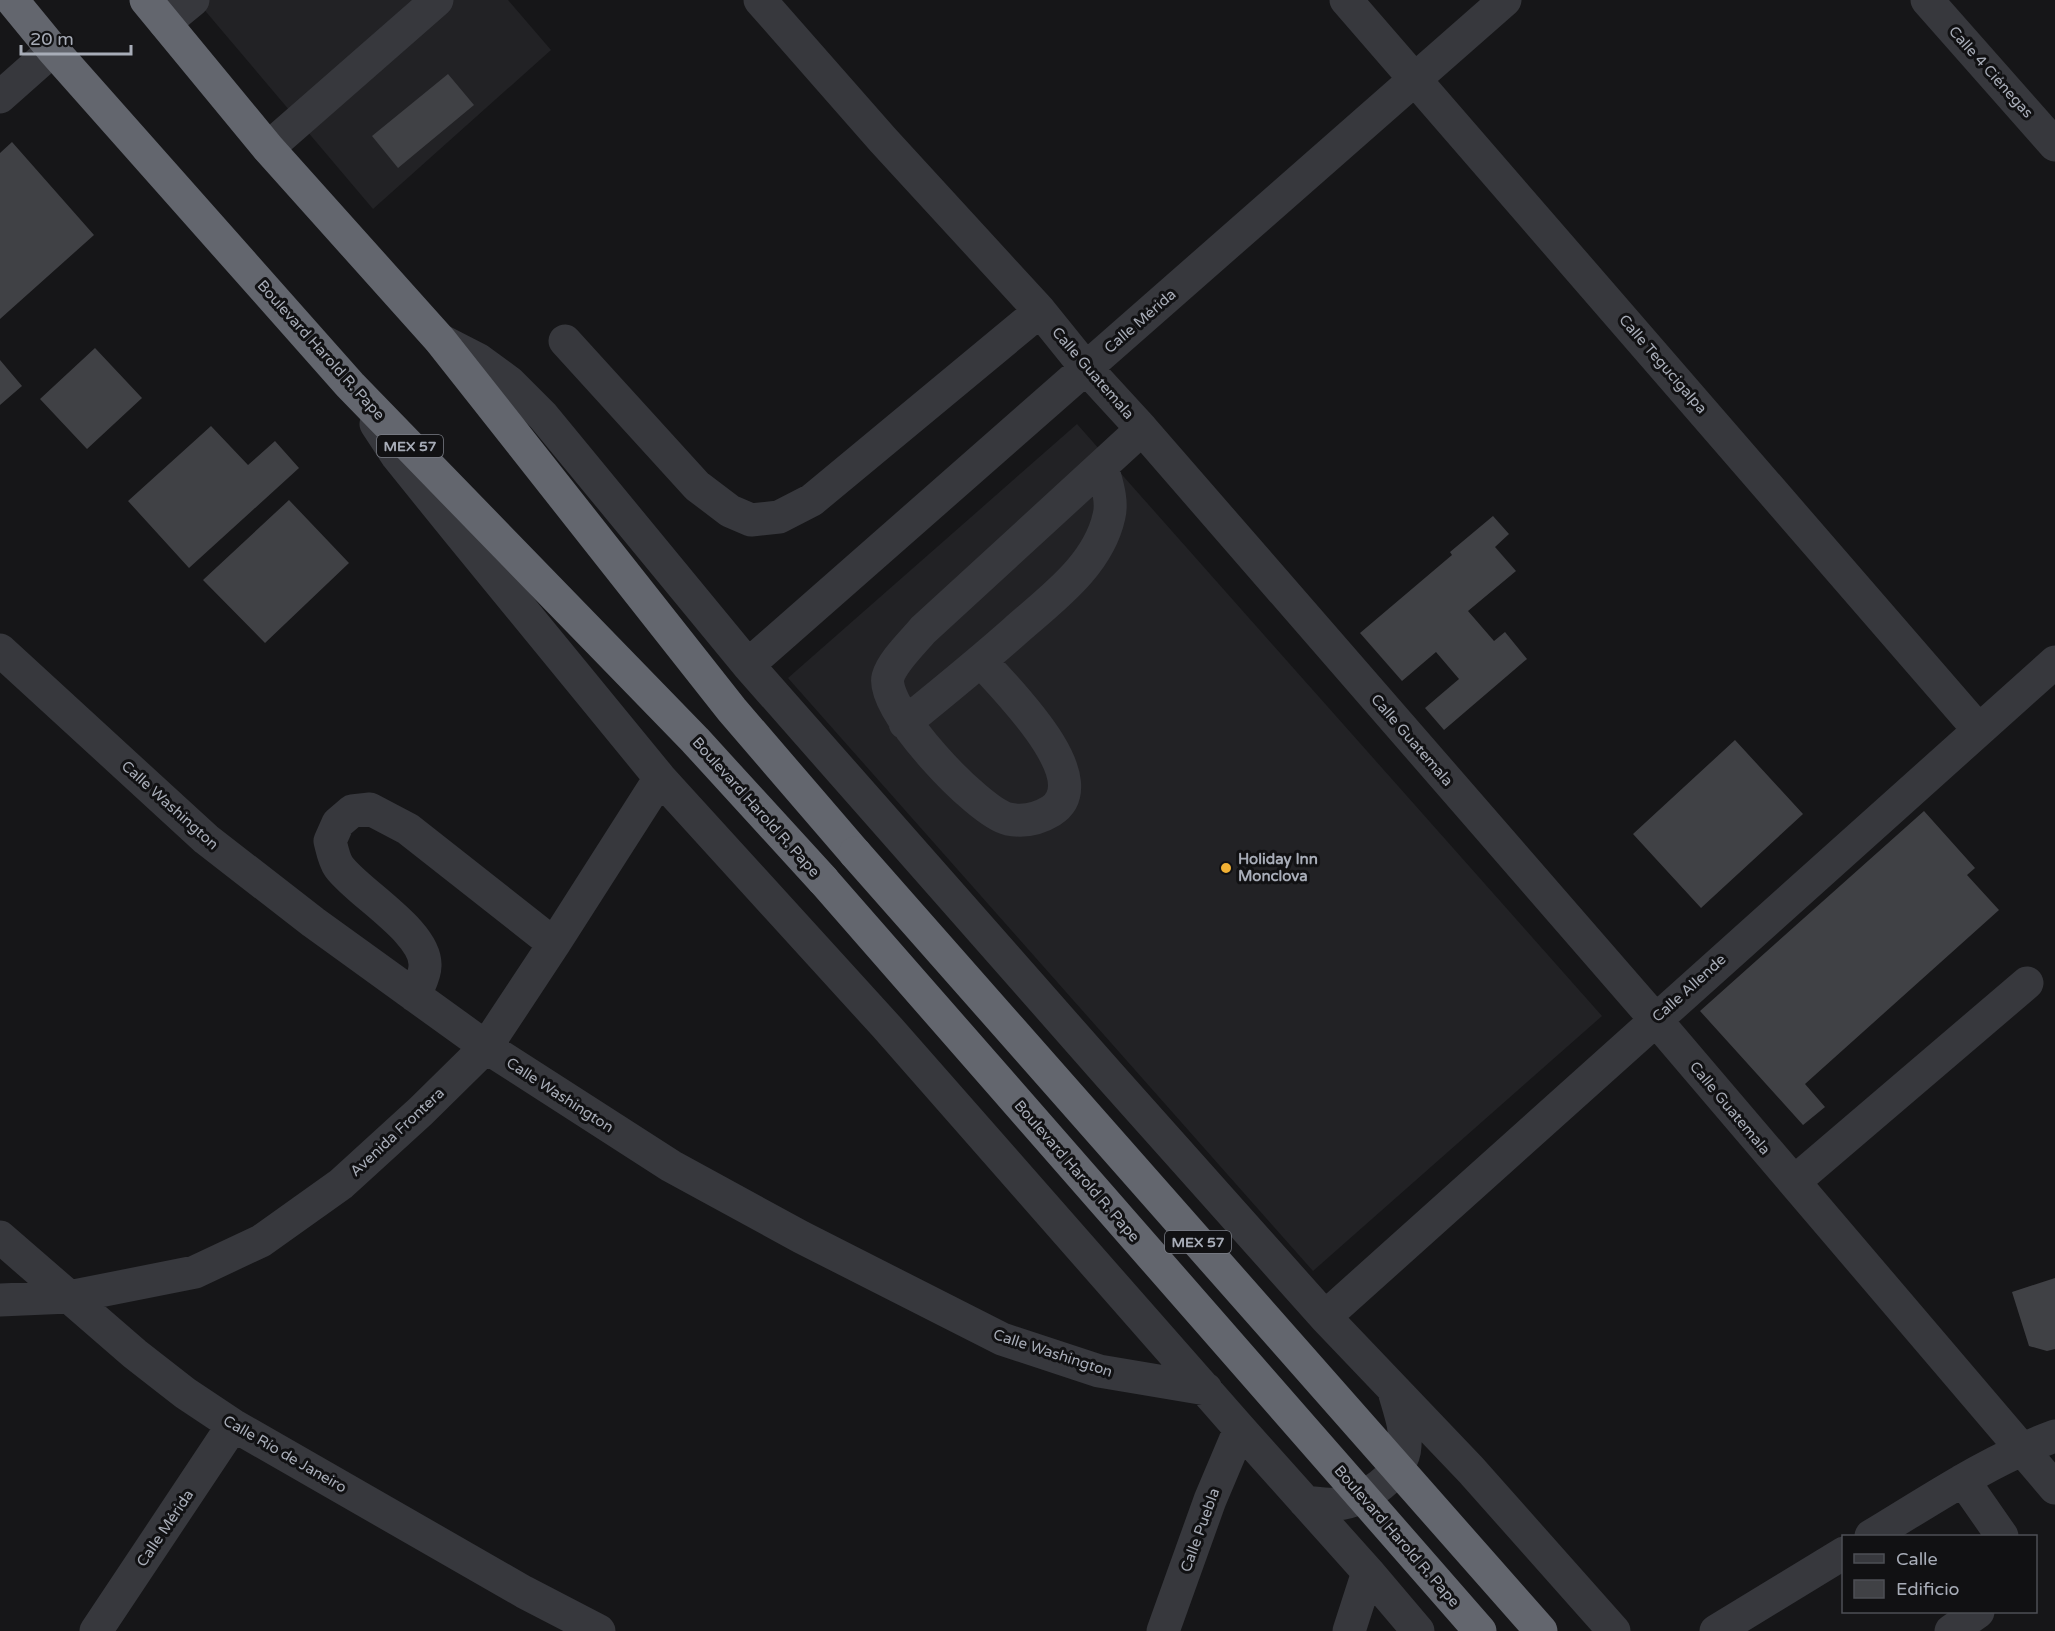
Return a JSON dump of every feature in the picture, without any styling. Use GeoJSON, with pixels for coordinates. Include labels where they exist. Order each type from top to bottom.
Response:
{"type":"FeatureCollection","features":[{"type":"Feature","properties":{"kind":"highway","name":"Boulevard Harold R. Pape"},"geometry":{"type":"LineString","coordinates":[[12,0],[53,50],[350,385],[687,732],[823,880],[1480,1631]]}},
{"type":"Feature","properties":{"kind":"highway","name":"MEX 57"},"geometry":{"type":"LineString","coordinates":[[155,12],[268,148],[440,340],[732,710],[855,853],[1541,1631]]}},
{"type":"Feature","properties":{"kind":"street"},"geometry":{"type":"LineString","coordinates":[[155,12],[193,0]]}},
{"type":"Feature","properties":{"kind":"street"},"geometry":{"type":"LineString","coordinates":[[268,148],[437,0]]}},
{"type":"Feature","properties":{"kind":"street","name":"Calle Guatemala"},"geometry":{"type":"LineString","coordinates":[[760,0],[883,140],[1040,311],[1086,368],[1143,429],[1655,1019],[2055,1488]]}},
{"type":"Feature","properties":{"kind":"street","name":"Calle Tegucigalpa"},"geometry":{"type":"LineString","coordinates":[[1346,0],[1978,729]]}},
{"type":"Feature","properties":{"kind":"street","name":"Calle Mérida"},"geometry":{"type":"LineString","coordinates":[[748,665],[1505,0]]}},
{"type":"Feature","properties":{"kind":"street","name":"Calle 4 Ciénegas"},"geometry":{"type":"LineString","coordinates":[[1927,0],[2055,145]]}},
{"type":"Feature","properties":{"kind":"street"},"geometry":{"type":"LineString","coordinates":[[0,97],[53,50]]}},
{"type":"Feature","properties":{"kind":"street"},"geometry":{"type":"LineString","coordinates":[[565,341],[697,486],[730,511],[751,520],[779,517],[812,500],[1040,311]]}},
{"type":"Feature","properties":{"kind":"street"},"geometry":{"type":"LineString","coordinates":[[440,340],[479,360],[509,382],[543,416],[748,665],[1325,1317],[1471,1470],[1614,1631]]}},
{"type":"Feature","properties":{"kind":"street"},"geometry":{"type":"LineString","coordinates":[[350,385],[397,456],[660,778],[885,1025],[1418,1631]]}},
{"type":"Feature","properties":{"kind":"street"},"geometry":{"type":"LineString","coordinates":[[981,661],[1054,750],[1064,772],[1065,793],[1054,809],[1035,820],[1008,819],[992,812],[967,793],[905,723],[888,693],[887,678],[898,659],[923,630],[1143,429]]}},
{"type":"Feature","properties":{"kind":"street"},"geometry":{"type":"LineString","coordinates":[[905,723],[981,661],[1078,574],[1100,542],[1110,514],[1109,494],[1102,466]]}},
{"type":"Feature","properties":{"kind":"street","name":"Calle Washington"},"geometry":{"type":"LineString","coordinates":[[0,650],[206,839],[313,922],[486,1047],[671,1166],[801,1238],[1002,1339],[1099,1371],[1206,1389]]}},
{"type":"Feature","properties":{"kind":"street","name":"Calle Allende"},"geometry":{"type":"LineString","coordinates":[[1325,1317],[2055,662]]}},
{"type":"Feature","properties":{"kind":"street","name":"Avenida Frontera"},"geometry":{"type":"LineString","coordinates":[[0,1300],[69,1297],[195,1272],[261,1241],[341,1184],[421,1111],[486,1047],[660,778]]}},
{"type":"Feature","properties":{"kind":"street"},"geometry":{"type":"LineString","coordinates":[[415,996],[425,967],[424,953],[412,935],[338,866],[330,841],[338,823],[352,811],[370,809],[408,829],[554,944]]}},
{"type":"Feature","properties":{"kind":"street"},"geometry":{"type":"LineString","coordinates":[[1794,1182],[2027,983]]}},
{"type":"Feature","properties":{"kind":"street","name":"Calle Río de Janeiro"},"geometry":{"type":"LineString","coordinates":[[0,1237],[185,1394],[233,1425],[524,1592],[599,1631]]}},
{"type":"Feature","properties":{"kind":"street"},"geometry":{"type":"LineString","coordinates":[[1305,1502],[1338,1504],[1360,1498],[1388,1479],[1400,1462],[1405,1449],[1404,1425],[1393,1388]]}},
{"type":"Feature","properties":{"kind":"street","name":"Calle Mérida"},"geometry":{"type":"LineString","coordinates":[[96,1631],[233,1425]]}},
{"type":"Feature","properties":{"kind":"street","name":"Calle Puebla"},"geometry":{"type":"LineString","coordinates":[[1162,1631],[1210,1500],[1240,1429]]}},
{"type":"Feature","properties":{"kind":"street"},"geometry":{"type":"LineString","coordinates":[[1873,1535],[1963,1480],[2021,1449],[2055,1436]]}},
{"type":"Feature","properties":{"kind":"street"},"geometry":{"type":"LineString","coordinates":[[1963,1480],[2001,1535]]}},
{"type":"Feature","properties":{"kind":"street"},"geometry":{"type":"LineString","coordinates":[[1716,1631],[1842,1554]]}},
{"type":"Feature","properties":{"kind":"street"},"geometry":{"type":"LineString","coordinates":[[1349,1631],[1368,1572]]}},
{"type":"Feature","properties":{"kind":"street"},"geometry":{"type":"LineString","coordinates":[[1951,1631],[1975,1613]]}},
{"type":"Feature","properties":{"kind":"shaded area"},"geometry":{"type":"Polygon","coordinates":[[[196,0],[508,0],[551,50],[373,209],[196,0]]]}},
{"type":"Feature","properties":{"kind":"shaded area"},"geometry":{"type":"Polygon","coordinates":[[[1077,424],[1602,1016],[1313,1271],[788,678],[1077,424]]]}},
{"type":"Feature","properties":{"kind":"building"},"geometry":{"type":"Polygon","coordinates":[[[448,74],[474,105],[398,168],[372,136],[448,74]]]}},
{"type":"Feature","properties":{"kind":"building"},"geometry":{"type":"Polygon","coordinates":[[[12,142],[94,235],[0,319],[0,153],[12,142]]]}},
{"type":"Feature","properties":{"kind":"building"},"geometry":{"type":"Polygon","coordinates":[[[95,348],[142,398],[87,449],[40,399],[95,348]]]}},
{"type":"Feature","properties":{"kind":"building"},"geometry":{"type":"Polygon","coordinates":[[[0,360],[22,386],[0,405],[0,360]]]}},
{"type":"Feature","properties":{"kind":"building"},"geometry":{"type":"Polygon","coordinates":[[[211,426],[248,465],[275,441],[299,468],[189,568],[128,501],[211,426]]]}},
{"type":"Feature","properties":{"kind":"building"},"geometry":{"type":"Polygon","coordinates":[[[289,500],[349,563],[265,643],[203,580],[289,500]]]}},
{"type":"Feature","properties":{"kind":"building"},"geometry":{"type":"Polygon","coordinates":[[[1493,516],[1509,534],[1495,547],[1516,571],[1468,611],[1494,641],[1505,632],[1527,659],[1444,730],[1425,708],[1459,679],[1436,652],[1402,681],[1360,633],[1452,555],[1450,552],[1493,516]]]}},
{"type":"Feature","properties":{"kind":"building"},"geometry":{"type":"Polygon","coordinates":[[[1735,740],[1803,814],[1701,908],[1633,834],[1735,740]]]}},
{"type":"Feature","properties":{"kind":"building"},"geometry":{"type":"Polygon","coordinates":[[[1924,811],[1975,868],[1967,875],[1999,910],[1805,1084],[1825,1107],[1803,1125],[1700,1011],[1924,811]]]}},
{"type":"Feature","properties":{"kind":"building"},"geometry":{"type":"Polygon","coordinates":[[[2055,1278],[2055,1349],[2047,1351],[2029,1346],[2012,1292],[2055,1278]]]}},
{"type":"Feature","properties":{"kind":"place","name":"Holiday Inn Monclova"},"geometry":{"type":"Point","coordinates":[1226,868]}}]}
